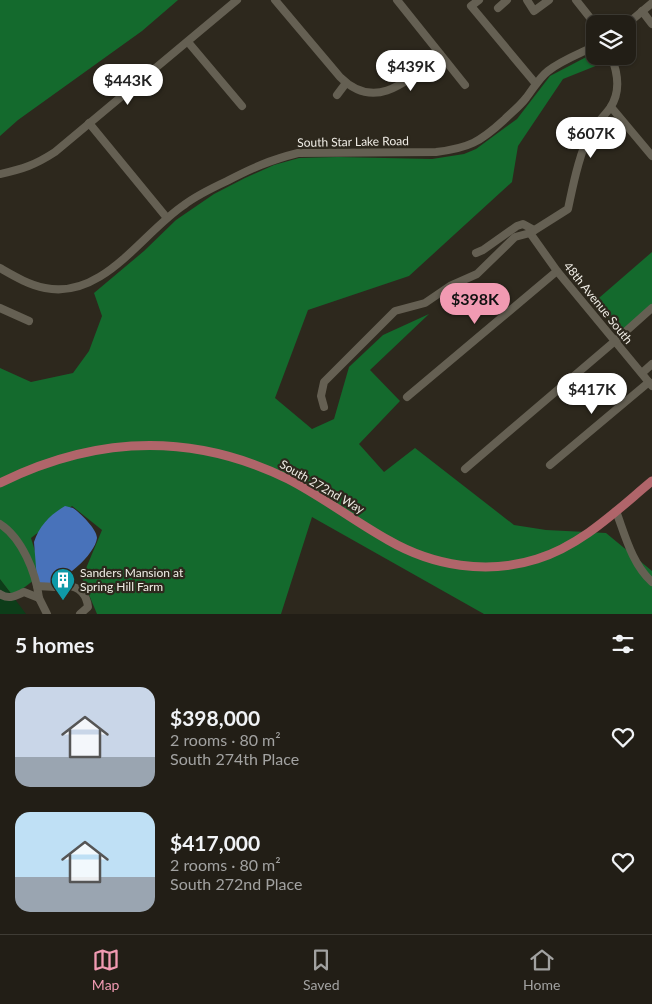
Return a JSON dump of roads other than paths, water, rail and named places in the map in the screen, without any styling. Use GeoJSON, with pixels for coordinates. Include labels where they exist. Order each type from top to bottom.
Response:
{"type":"FeatureCollection","features":[{"type":"Feature","properties":{"kind":"main road","name":"South 272nd Way"},"geometry":{"type":"LineString","coordinates":[[0,483],[49,462],[106,448],[163,445],[215,452],[262,468],[289,480],[388,541],[403,548],[433,560],[475,568],[519,564],[556,552],[585,535],[652,481]]}},
{"type":"Feature","properties":{"kind":"street"},"geometry":{"type":"LineString","coordinates":[[0,174],[28,167],[55,152],[238,0]]}},
{"type":"Feature","properties":{"kind":"street"},"geometry":{"type":"LineString","coordinates":[[275,0],[322,57],[346,83],[356,89],[367,92],[382,92],[397,87],[440,54]]}},
{"type":"Feature","properties":{"kind":"street"},"geometry":{"type":"LineString","coordinates":[[396,0],[465,86]]}},
{"type":"Feature","properties":{"kind":"street"},"geometry":{"type":"LineString","coordinates":[[479,0],[469,3],[536,84]]}},
{"type":"Feature","properties":{"kind":"street"},"geometry":{"type":"LineString","coordinates":[[498,8],[507,0]]}},
{"type":"Feature","properties":{"kind":"street"},"geometry":{"type":"LineString","coordinates":[[527,0],[534,10],[548,0]]}},
{"type":"Feature","properties":{"kind":"street"},"geometry":{"type":"LineString","coordinates":[[576,0],[588,15]]}},
{"type":"Feature","properties":{"kind":"street"},"geometry":{"type":"LineString","coordinates":[[636,16],[652,3]]}},
{"type":"Feature","properties":{"kind":"street"},"geometry":{"type":"LineString","coordinates":[[642,12],[652,24]]}},
{"type":"Feature","properties":{"kind":"street"},"geometry":{"type":"LineString","coordinates":[[188,42],[242,106]]}},
{"type":"Feature","properties":{"kind":"street","name":"South Star Lake Road"},"geometry":{"type":"LineString","coordinates":[[0,268],[44,288],[60,289],[80,286],[96,279],[114,266],[183,205],[257,166],[277,158],[298,153],[436,152],[465,146],[479,140],[490,132],[526,99],[546,72],[586,50]]}},
{"type":"Feature","properties":{"kind":"street"},"geometry":{"type":"LineString","coordinates":[[324,407],[322,396],[324,382],[395,311],[425,303],[450,286],[478,274],[515,237],[532,232],[568,209],[580,157],[588,136],[598,120],[611,107],[616,95],[618,87],[614,65]]}},
{"type":"Feature","properties":{"kind":"street"},"geometry":{"type":"LineString","coordinates":[[337,95],[346,83]]}},
{"type":"Feature","properties":{"kind":"street"},"geometry":{"type":"LineString","coordinates":[[611,107],[652,156]]}},
{"type":"Feature","properties":{"kind":"street"},"geometry":{"type":"LineString","coordinates":[[89,124],[167,218]]}},
{"type":"Feature","properties":{"kind":"street"},"geometry":{"type":"LineString","coordinates":[[476,253],[516,226],[523,224],[532,232]]}},
{"type":"Feature","properties":{"kind":"street","name":"48th Avenue South"},"geometry":{"type":"LineString","coordinates":[[532,232],[557,271],[650,384]]}},
{"type":"Feature","properties":{"kind":"street"},"geometry":{"type":"LineString","coordinates":[[407,397],[557,271]]}},
{"type":"Feature","properties":{"kind":"street"},"geometry":{"type":"LineString","coordinates":[[0,308],[29,321]]}},
{"type":"Feature","properties":{"kind":"street"},"geometry":{"type":"LineString","coordinates":[[465,469],[615,342],[652,308]]}},
{"type":"Feature","properties":{"kind":"street"},"geometry":{"type":"LineString","coordinates":[[642,373],[652,364]]}},
{"type":"Feature","properties":{"kind":"street"},"geometry":{"type":"LineString","coordinates":[[550,465],[650,384]]}},
{"type":"Feature","properties":{"kind":"street"},"geometry":{"type":"LineString","coordinates":[[616,511],[638,564],[652,582]]}},
{"type":"Feature","properties":{"kind":"street"},"geometry":{"type":"LineString","coordinates":[[0,524],[14,538],[26,555],[38,586],[39,598],[47,614]]}},
{"type":"Feature","properties":{"kind":"street"},"geometry":{"type":"LineString","coordinates":[[38,586],[74,586],[82,592],[87,600],[88,607],[80,614]]}},
{"type":"Feature","properties":{"kind":"street"},"geometry":{"type":"LineString","coordinates":[[0,594],[10,598],[24,592],[39,598]]}},
{"type":"Feature","properties":{"kind":"water"},"geometry":{"type":"Polygon","coordinates":[[[65,506],[73,508],[91,526],[97,538],[95,545],[82,562],[64,577],[46,584],[38,583],[34,542],[46,521],[65,506]]]}},
{"type":"Feature","properties":{"kind":"place","name":"Sanders Mansion at Spring Hill Farm"},"geometry":{"type":"Point","coordinates":[63,601]}}]}
